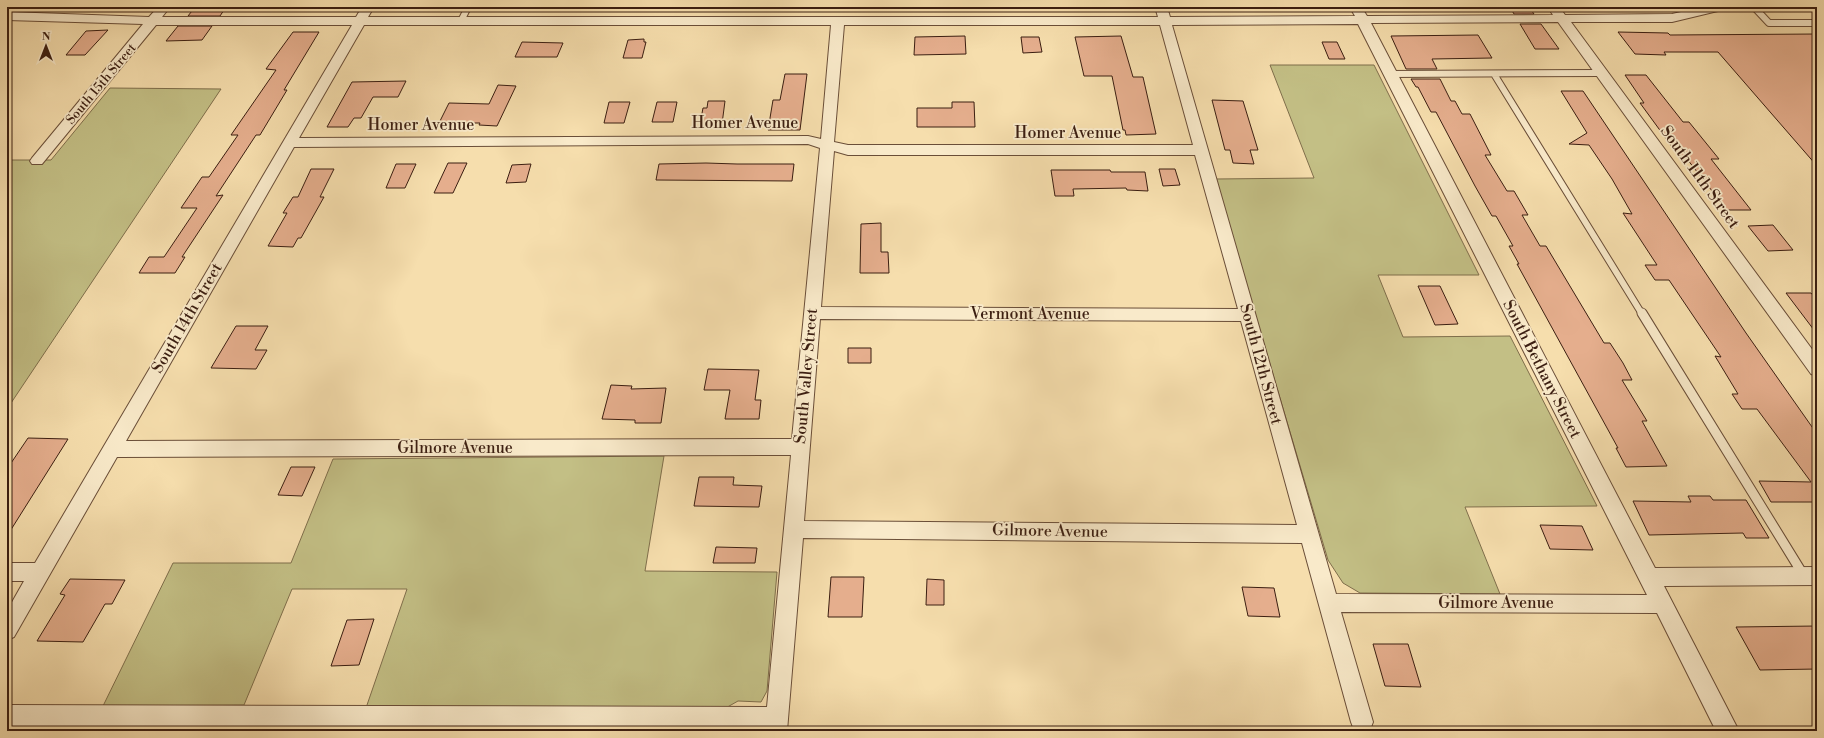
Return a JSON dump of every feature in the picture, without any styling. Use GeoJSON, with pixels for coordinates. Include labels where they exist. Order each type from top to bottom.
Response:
{"type":"FeatureCollection","features":[{"type":"Feature","properties":{"kind":"street","name":"South 15th Street"},"geometry":{"type":"LineString","coordinates":[[37,161],[164,7]]}},
{"type":"Feature","properties":{"kind":"street"},"geometry":{"type":"LineString","coordinates":[[558,20],[562,7]]}},
{"type":"Feature","properties":{"kind":"street"},"geometry":{"type":"LineString","coordinates":[[857,21],[858,7]]}},
{"type":"Feature","properties":{"kind":"street"},"geometry":{"type":"LineString","coordinates":[[7,16],[153,20],[364,14],[461,21],[857,21],[1163,14],[1557,12],[1672,18],[1718,7]]}},
{"type":"Feature","properties":{"kind":"street","name":"South 11th Street"},"geometry":{"type":"LineString","coordinates":[[1557,12],[1817,369]]}},
{"type":"Feature","properties":{"kind":"street","name":"South Bethany Street"},"geometry":{"type":"LineString","coordinates":[[1359,13],[1728,731]]}},
{"type":"Feature","properties":{"kind":"street","name":"South 14th Street"},"geometry":{"type":"LineString","coordinates":[[7,630],[364,14]]}},
{"type":"Feature","properties":{"kind":"street","name":"South 12th Street"},"geometry":{"type":"LineString","coordinates":[[1163,14],[1362,722]]}},
{"type":"Feature","properties":{"kind":"street","name":"South Valley Street"},"geometry":{"type":"LineString","coordinates":[[776,724],[799,447],[838,21]]}},
{"type":"Feature","properties":{"kind":"street","name":"Homer Avenue"},"geometry":{"type":"LineString","coordinates":[[288,143],[808,140],[848,150],[1201,150]]}},
{"type":"Feature","properties":{"kind":"street","name":"Vermont Avenue"},"geometry":{"type":"LineString","coordinates":[[812,313],[1248,315]]}},
{"type":"Feature","properties":{"kind":"street","name":"Gilmore Avenue"},"geometry":{"type":"LineString","coordinates":[[111,449],[799,447]]}},
{"type":"Feature","properties":{"kind":"street","name":"Gilmore Avenue"},"geometry":{"type":"LineString","coordinates":[[793,529],[1308,534]]}},
{"type":"Feature","properties":{"kind":"street"},"geometry":{"type":"LineString","coordinates":[[7,572],[40,572]]}},
{"type":"Feature","properties":{"kind":"street"},"geometry":{"type":"LineString","coordinates":[[1649,577],[1810,576]]}},
{"type":"Feature","properties":{"kind":"street","name":"Gilmore Avenue"},"geometry":{"type":"LineString","coordinates":[[1329,602],[1663,604]]}},
{"type":"Feature","properties":{"kind":"street"},"geometry":{"type":"LineString","coordinates":[[7,716],[776,724]]}},
{"type":"Feature","properties":{"kind":"lane"},"geometry":{"type":"LineString","coordinates":[[461,21],[468,7]]}},
{"type":"Feature","properties":{"kind":"lane"},"geometry":{"type":"LineString","coordinates":[[1754,7],[1769,23],[1817,23]]}},
{"type":"Feature","properties":{"kind":"lane"},"geometry":{"type":"LineString","coordinates":[[1390,74],[1601,73]]}},
{"type":"Feature","properties":{"kind":"lane"},"geometry":{"type":"LineString","coordinates":[[1494,74],[1810,576]]}},
{"type":"Feature","properties":{"kind":"shaded area"},"geometry":{"type":"Polygon","coordinates":[[[1270,65],[1374,65],[1479,275],[1378,275],[1403,337],[1510,336],[1597,506],[1465,507],[1500,594],[1360,593],[1343,583],[1328,560],[1215,179],[1314,178],[1270,65]]]}},
{"type":"Feature","properties":{"kind":"shaded area"},"geometry":{"type":"Polygon","coordinates":[[[110,88],[221,89],[7,409],[7,160],[51,160],[110,88]]]}},
{"type":"Feature","properties":{"kind":"shaded area"},"geometry":{"type":"Polygon","coordinates":[[[664,456],[645,571],[777,572],[767,691],[761,702],[738,701],[694,726],[756,726],[764,731],[264,731],[355,730],[367,705],[407,589],[292,589],[244,705],[103,706],[173,563],[291,563],[333,459],[664,456]]]}},
{"type":"Feature","properties":{"kind":"building"},"geometry":{"type":"Polygon","coordinates":[[[195,7],[226,7],[220,16],[188,16],[195,7]]]}},
{"type":"Feature","properties":{"kind":"building"},"geometry":{"type":"Polygon","coordinates":[[[1510,7],[1529,7],[1534,14],[1514,14],[1510,7]]]}},
{"type":"Feature","properties":{"kind":"building"},"geometry":{"type":"Polygon","coordinates":[[[1520,24],[1541,24],[1559,49],[1535,49],[1520,24]]]}},
{"type":"Feature","properties":{"kind":"building"},"geometry":{"type":"Polygon","coordinates":[[[178,26],[212,26],[202,40],[166,41],[178,26]]]}},
{"type":"Feature","properties":{"kind":"building"},"geometry":{"type":"Polygon","coordinates":[[[108,30],[85,55],[66,55],[86,31],[108,30]]]}},
{"type":"Feature","properties":{"kind":"building"},"geometry":{"type":"Polygon","coordinates":[[[293,32],[319,32],[284,90],[287,90],[260,135],[256,135],[216,196],[223,195],[182,257],[185,257],[175,273],[139,273],[149,257],[164,257],[197,208],[181,208],[202,177],[209,177],[238,135],[231,135],[276,70],[266,69],[293,32]]]}},
{"type":"Feature","properties":{"kind":"building"},"geometry":{"type":"Polygon","coordinates":[[[1618,32],[1668,33],[1670,35],[1817,34],[1817,166],[1718,52],[1664,52],[1666,55],[1635,54],[1618,32]]]}},
{"type":"Feature","properties":{"kind":"building"},"geometry":{"type":"Polygon","coordinates":[[[1478,35],[1492,58],[1432,59],[1437,69],[1406,69],[1391,36],[1478,35]]]}},
{"type":"Feature","properties":{"kind":"building"},"geometry":{"type":"Polygon","coordinates":[[[965,36],[966,54],[914,55],[915,37],[965,36]]]}},
{"type":"Feature","properties":{"kind":"building"},"geometry":{"type":"Polygon","coordinates":[[[1121,36],[1133,77],[1143,77],[1156,134],[1126,135],[1125,130],[1123,130],[1112,76],[1084,76],[1075,37],[1121,36]]]}},
{"type":"Feature","properties":{"kind":"building"},"geometry":{"type":"Polygon","coordinates":[[[1021,37],[1039,37],[1042,52],[1023,53],[1021,37]]]}},
{"type":"Feature","properties":{"kind":"building"},"geometry":{"type":"Polygon","coordinates":[[[644,39],[644,42],[646,42],[642,58],[623,58],[628,40],[644,39]]]}},
{"type":"Feature","properties":{"kind":"building"},"geometry":{"type":"Polygon","coordinates":[[[522,42],[563,43],[557,57],[515,57],[522,42]]]}},
{"type":"Feature","properties":{"kind":"building"},"geometry":{"type":"Polygon","coordinates":[[[1322,42],[1337,42],[1345,59],[1329,59],[1322,42]]]}},
{"type":"Feature","properties":{"kind":"building"},"geometry":{"type":"Polygon","coordinates":[[[785,74],[807,74],[800,130],[768,130],[773,100],[780,100],[785,74]]]}},
{"type":"Feature","properties":{"kind":"building"},"geometry":{"type":"Polygon","coordinates":[[[1625,75],[1646,75],[1683,122],[1689,122],[1719,159],[1711,159],[1751,210],[1727,210],[1687,159],[1681,159],[1640,103],[1644,103],[1625,75]]]}},
{"type":"Feature","properties":{"kind":"building"},"geometry":{"type":"Polygon","coordinates":[[[1411,79],[1440,79],[1451,101],[1455,101],[1462,114],[1470,114],[1491,155],[1485,155],[1507,191],[1514,191],[1528,215],[1522,215],[1540,246],[1546,246],[1604,343],[1610,343],[1623,363],[1632,380],[1622,380],[1647,421],[1642,421],[1667,466],[1626,467],[1616,448],[1618,448],[1517,264],[1519,264],[1509,246],[1513,246],[1496,216],[1492,216],[1436,112],[1431,112],[1418,87],[1416,87],[1411,79]]]}},
{"type":"Feature","properties":{"kind":"building"},"geometry":{"type":"Polygon","coordinates":[[[406,81],[398,97],[373,97],[361,118],[354,118],[348,127],[327,127],[352,82],[406,81]]]}},
{"type":"Feature","properties":{"kind":"building"},"geometry":{"type":"Polygon","coordinates":[[[498,85],[516,86],[497,126],[479,125],[480,123],[439,123],[449,103],[489,104],[498,85]]]}},
{"type":"Feature","properties":{"kind":"building"},"geometry":{"type":"Polygon","coordinates":[[[1561,91],[1583,91],[1746,333],[1817,434],[1817,502],[1771,502],[1759,481],[1811,482],[1757,409],[1742,409],[1732,394],[1738,394],[1715,356],[1721,357],[1669,280],[1655,280],[1645,265],[1657,265],[1623,213],[1632,214],[1612,179],[1589,145],[1569,144],[1587,133],[1561,91]]]}},
{"type":"Feature","properties":{"kind":"building"},"geometry":{"type":"Polygon","coordinates":[[[1212,100],[1243,101],[1258,150],[1250,150],[1254,164],[1233,163],[1230,150],[1225,150],[1212,100]]]}},
{"type":"Feature","properties":{"kind":"building"},"geometry":{"type":"Polygon","coordinates":[[[708,101],[725,101],[722,124],[700,124],[703,108],[707,108],[708,101]]]}},
{"type":"Feature","properties":{"kind":"building"},"geometry":{"type":"Polygon","coordinates":[[[609,102],[630,102],[624,123],[604,123],[609,102]]]}},
{"type":"Feature","properties":{"kind":"building"},"geometry":{"type":"Polygon","coordinates":[[[657,102],[677,102],[673,122],[652,122],[657,102]]]}},
{"type":"Feature","properties":{"kind":"building"},"geometry":{"type":"Polygon","coordinates":[[[952,102],[974,102],[975,127],[917,127],[917,108],[952,108],[952,102]]]}},
{"type":"Feature","properties":{"kind":"building"},"geometry":{"type":"Polygon","coordinates":[[[448,163],[467,163],[453,193],[434,193],[448,163]]]}},
{"type":"Feature","properties":{"kind":"building"},"geometry":{"type":"Polygon","coordinates":[[[396,164],[416,164],[405,188],[386,188],[396,164]]]}},
{"type":"Feature","properties":{"kind":"building"},"geometry":{"type":"Polygon","coordinates":[[[531,164],[526,182],[506,183],[512,165],[531,164]]]}},
{"type":"Feature","properties":{"kind":"building"},"geometry":{"type":"Polygon","coordinates":[[[659,164],[794,164],[792,181],[656,180],[659,164]]]}},
{"type":"Feature","properties":{"kind":"building"},"geometry":{"type":"Polygon","coordinates":[[[311,169],[334,169],[320,197],[324,197],[301,238],[298,238],[293,247],[268,246],[287,213],[283,213],[293,197],[298,197],[311,169]]]}},
{"type":"Feature","properties":{"kind":"building"},"geometry":{"type":"Polygon","coordinates":[[[1159,169],[1175,169],[1180,185],[1163,186],[1159,169]]]}},
{"type":"Feature","properties":{"kind":"building"},"geometry":{"type":"Polygon","coordinates":[[[1051,170],[1110,170],[1111,172],[1145,172],[1148,191],[1127,190],[1126,188],[1073,189],[1074,196],[1055,196],[1051,170]]]}},
{"type":"Feature","properties":{"kind":"building"},"geometry":{"type":"Polygon","coordinates":[[[881,223],[881,252],[888,252],[889,273],[860,273],[861,224],[881,223]]]}},
{"type":"Feature","properties":{"kind":"building"},"geometry":{"type":"Polygon","coordinates":[[[1773,225],[1793,250],[1768,251],[1748,226],[1773,225]]]}},
{"type":"Feature","properties":{"kind":"building"},"geometry":{"type":"Polygon","coordinates":[[[1418,286],[1440,286],[1458,324],[1435,325],[1418,286]]]}},
{"type":"Feature","properties":{"kind":"building"},"geometry":{"type":"Polygon","coordinates":[[[1786,293],[1811,293],[1817,300],[1817,334],[1786,293]]]}},
{"type":"Feature","properties":{"kind":"building"},"geometry":{"type":"Polygon","coordinates":[[[236,326],[268,326],[255,350],[267,350],[256,369],[211,368],[236,326]]]}},
{"type":"Feature","properties":{"kind":"building"},"geometry":{"type":"Polygon","coordinates":[[[848,348],[871,348],[871,363],[848,363],[848,348]]]}},
{"type":"Feature","properties":{"kind":"building"},"geometry":{"type":"Polygon","coordinates":[[[708,369],[759,370],[755,400],[761,400],[759,419],[725,419],[730,390],[704,390],[708,369]]]}},
{"type":"Feature","properties":{"kind":"building"},"geometry":{"type":"Polygon","coordinates":[[[611,385],[632,386],[631,389],[666,388],[661,423],[635,423],[635,420],[602,419],[611,385]]]}},
{"type":"Feature","properties":{"kind":"building"},"geometry":{"type":"Polygon","coordinates":[[[28,438],[68,439],[7,536],[7,469],[28,438]]]}},
{"type":"Feature","properties":{"kind":"building"},"geometry":{"type":"Polygon","coordinates":[[[291,467],[315,467],[302,496],[278,495],[291,467]]]}},
{"type":"Feature","properties":{"kind":"building"},"geometry":{"type":"Polygon","coordinates":[[[699,477],[734,477],[733,485],[762,486],[759,507],[694,506],[699,477]]]}},
{"type":"Feature","properties":{"kind":"building"},"geometry":{"type":"Polygon","coordinates":[[[1688,496],[1710,496],[1713,500],[1746,500],[1769,538],[1746,538],[1743,533],[1649,535],[1633,501],[1691,502],[1688,496]]]}},
{"type":"Feature","properties":{"kind":"building"},"geometry":{"type":"Polygon","coordinates":[[[1540,525],[1582,526],[1593,550],[1550,549],[1540,525]]]}},
{"type":"Feature","properties":{"kind":"building"},"geometry":{"type":"Polygon","coordinates":[[[716,547],[757,548],[755,563],[713,563],[716,547]]]}},
{"type":"Feature","properties":{"kind":"building"},"geometry":{"type":"Polygon","coordinates":[[[831,577],[864,577],[862,617],[828,617],[831,577]]]}},
{"type":"Feature","properties":{"kind":"building"},"geometry":{"type":"Polygon","coordinates":[[[70,579],[125,580],[112,604],[105,604],[83,642],[37,641],[65,595],[60,594],[70,579]]]}},
{"type":"Feature","properties":{"kind":"building"},"geometry":{"type":"Polygon","coordinates":[[[927,579],[944,580],[944,605],[926,605],[927,579]]]}},
{"type":"Feature","properties":{"kind":"building"},"geometry":{"type":"Polygon","coordinates":[[[1242,587],[1274,588],[1280,617],[1248,616],[1242,587]]]}},
{"type":"Feature","properties":{"kind":"building"},"geometry":{"type":"Polygon","coordinates":[[[374,619],[359,665],[331,666],[347,620],[374,619]]]}},
{"type":"Feature","properties":{"kind":"building"},"geometry":{"type":"Polygon","coordinates":[[[1817,626],[1817,669],[1760,670],[1736,627],[1817,626]]]}},
{"type":"Feature","properties":{"kind":"building"},"geometry":{"type":"Polygon","coordinates":[[[1373,644],[1408,644],[1421,687],[1385,686],[1373,644]]]}}]}
